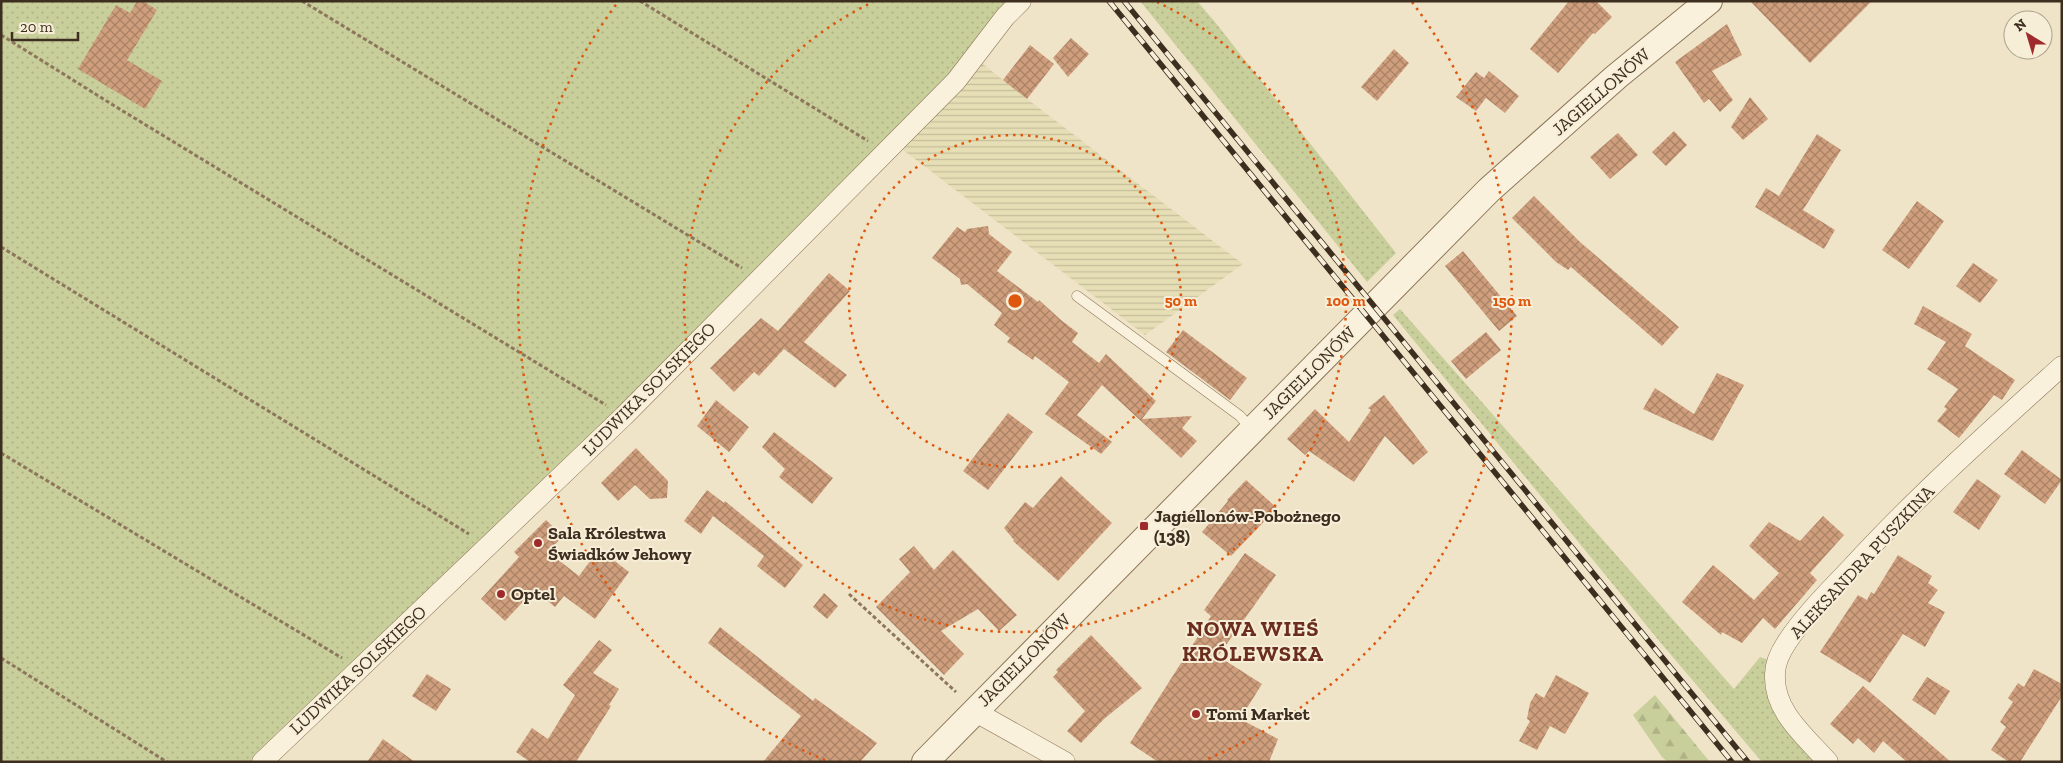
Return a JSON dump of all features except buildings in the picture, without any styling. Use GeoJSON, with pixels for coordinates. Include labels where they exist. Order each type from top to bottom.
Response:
{"type":"FeatureCollection","features":[{"type":"Feature","properties":{"kind":"street","name":"LUDWIKA SOLSKIEGO"},"geometry":{"type":"LineString","coordinates":[[262,762],[624,416],[956,81],[1005,17],[1021,1]]}},
{"type":"Feature","properties":{"kind":"street","name":"JAGIELLONÓW"},"geometry":{"type":"LineString","coordinates":[[925,762],[974,710],[1489,190],[1616,77],[1709,1]]}},
{"type":"Feature","properties":{"kind":"street","name":"ALEKSANDRA PUSZKINA"},"geometry":{"type":"LineString","coordinates":[[1828,762],[1787,717],[1779,702],[1775,685],[1775,671],[1787,642],[1874,542],[2062,366]]}},
{"type":"Feature","properties":{"kind":"street"},"geometry":{"type":"LineString","coordinates":[[974,710],[1065,762]]}},
{"type":"Feature","properties":{"kind":"lane"},"geometry":{"type":"LineString","coordinates":[[1077,296],[1240,416],[1252,430]]}},
{"type":"Feature","properties":{"kind":"path"},"geometry":{"type":"LineString","coordinates":[[302,1],[760,279]]}},
{"type":"Feature","properties":{"kind":"path"},"geometry":{"type":"LineString","coordinates":[[640,1],[885,152]]}},
{"type":"Feature","properties":{"kind":"path"},"geometry":{"type":"LineString","coordinates":[[1,35],[624,416]]}},
{"type":"Feature","properties":{"kind":"path"},"geometry":{"type":"LineString","coordinates":[[1,247],[488,546]]}},
{"type":"Feature","properties":{"kind":"path"},"geometry":{"type":"LineString","coordinates":[[1,453],[360,669]]}},
{"type":"Feature","properties":{"kind":"path"},"geometry":{"type":"LineString","coordinates":[[849,594],[956,692]]}},
{"type":"Feature","properties":{"kind":"path"},"geometry":{"type":"LineString","coordinates":[[1,658],[167,762]]}},
{"type":"Feature","properties":{"kind":"shaded area"},"geometry":{"type":"Polygon","coordinates":[[[974,57],[1243,264],[1145,335],[894,143],[974,57]]]}},
{"type":"Feature","properties":{"kind":"green space"},"geometry":{"type":"Polygon","coordinates":[[[1,1],[1017,1],[956,81],[262,762],[1,762],[1,1]]]}},
{"type":"Feature","properties":{"kind":"green space"},"geometry":{"type":"Polygon","coordinates":[[[1140,1],[1197,1],[1215,22],[1396,253],[1367,282],[1140,1]]]}},
{"type":"Feature","properties":{"kind":"green space"},"geometry":{"type":"Polygon","coordinates":[[[1400,309],[1734,689],[1760,657],[1778,663],[1775,685],[1828,762],[1762,762],[1660,642],[1393,315],[1400,309]]]}},
{"type":"Feature","properties":{"kind":"green space"},"geometry":{"type":"Polygon","coordinates":[[[1655,695],[1710,762],[1668,762],[1662,757],[1633,715],[1655,695]]]}},
{"type":"Feature","properties":{"kind":"railway"},"geometry":{"type":"LineString","coordinates":[[1109,1],[1732,762]]}},
{"type":"Feature","properties":{"kind":"railway"},"geometry":{"type":"LineString","coordinates":[[1124,1],[1748,762]]}},
{"type":"Feature","properties":{"kind":"place","name":"Jagiellonów-Pobożnego (138)"},"geometry":{"type":"Point","coordinates":[1144,526]}},
{"type":"Feature","properties":{"kind":"place","name":"Sala Królestwa Świadków Jehowy"},"geometry":{"type":"Point","coordinates":[538,543]}},
{"type":"Feature","properties":{"kind":"place","name":"Optel"},"geometry":{"type":"Point","coordinates":[501,594]}},
{"type":"Feature","properties":{"kind":"place","name":"Tomi Market"},"geometry":{"type":"Point","coordinates":[1196,714]}},
{"type":"Feature","properties":{"kind":"district","name":"NOWA WIEŚ KRÓLEWSKA"},"geometry":{"type":"Point","coordinates":[1253,640]}}]}
